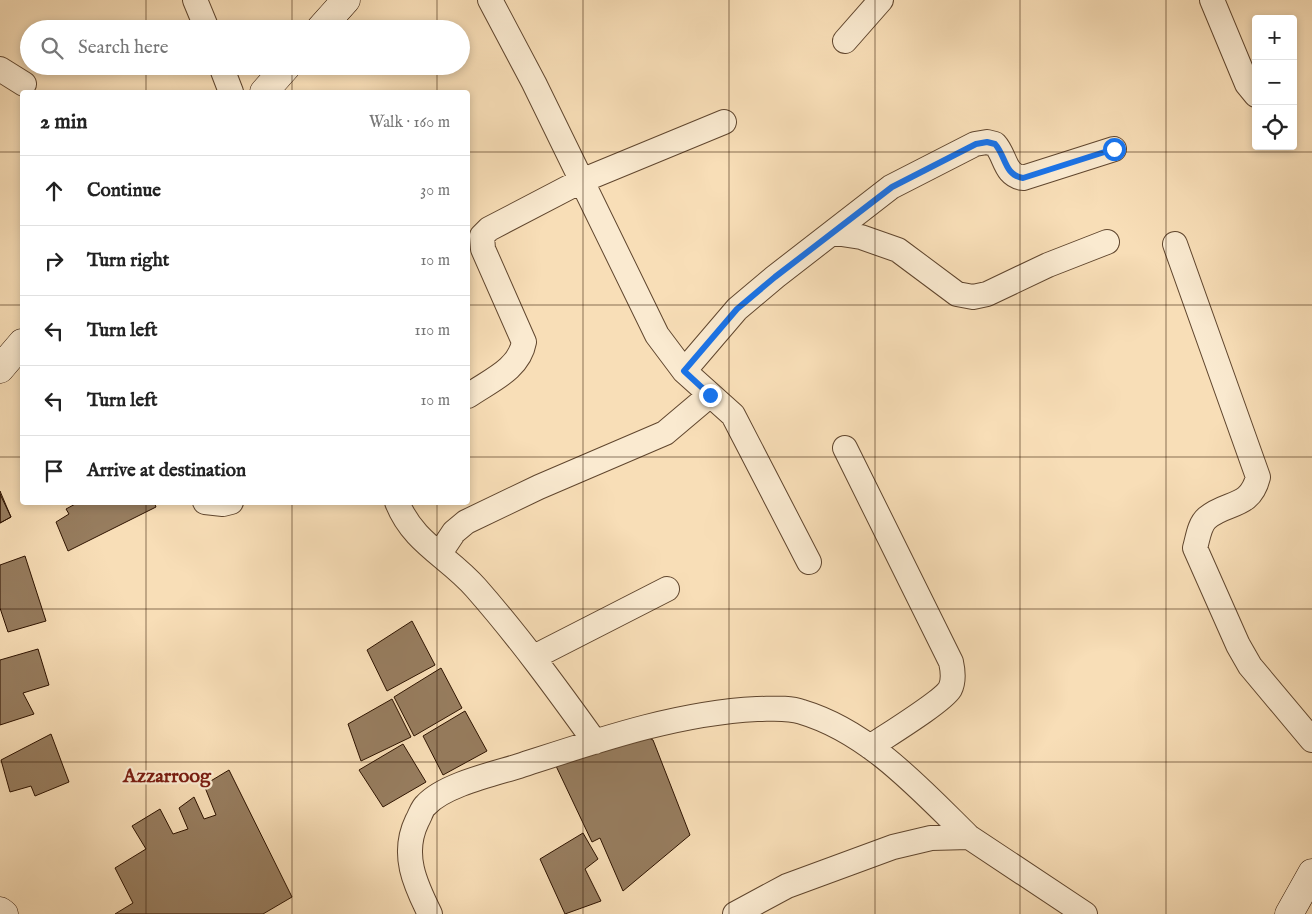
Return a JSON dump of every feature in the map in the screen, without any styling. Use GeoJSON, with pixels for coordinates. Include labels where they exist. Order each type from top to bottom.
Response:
{"type":"FeatureCollection","features":[{"type":"Feature","properties":{"kind":"street"},"geometry":{"type":"LineString","coordinates":[[196,0],[204,20]]}},
{"type":"Feature","properties":{"kind":"street"},"geometry":{"type":"LineString","coordinates":[[328,20],[346,0]]}},
{"type":"Feature","properties":{"kind":"street"},"geometry":{"type":"LineString","coordinates":[[490,0],[534,83],[657,335],[684,371],[733,414],[809,562]]}},
{"type":"Feature","properties":{"kind":"street"},"geometry":{"type":"LineString","coordinates":[[845,41],[882,0]]}},
{"type":"Feature","properties":{"kind":"street"},"geometry":{"type":"LineString","coordinates":[[1212,0],[1247,84],[1252,90]]}},
{"type":"Feature","properties":{"kind":"street"},"geometry":{"type":"LineString","coordinates":[[0,69],[24,84]]}},
{"type":"Feature","properties":{"kind":"street"},"geometry":{"type":"LineString","coordinates":[[224,75],[230,90]]}},
{"type":"Feature","properties":{"kind":"street"},"geometry":{"type":"LineString","coordinates":[[266,90],[279,75]]}},
{"type":"Feature","properties":{"kind":"street"},"geometry":{"type":"LineString","coordinates":[[470,395],[512,366],[518,360],[524,342],[483,249],[482,236],[488,228],[581,181],[724,122]]}},
{"type":"Feature","properties":{"kind":"street"},"geometry":{"type":"LineString","coordinates":[[684,371],[737,309],[892,187],[976,144],[987,142],[995,144],[1009,171],[1017,177],[1023,178],[1114,149]]}},
{"type":"Feature","properties":{"kind":"street"},"geometry":{"type":"LineString","coordinates":[[834,233],[867,238],[898,250],[957,294],[972,297],[987,294],[1048,265],[1107,242]]}},
{"type":"Feature","properties":{"kind":"street"},"geometry":{"type":"LineString","coordinates":[[1175,244],[1258,478],[1255,490],[1246,499],[1207,518],[1199,531],[1196,548],[1238,645],[1250,666],[1312,740]]}},
{"type":"Feature","properties":{"kind":"street"},"geometry":{"type":"LineString","coordinates":[[0,369],[20,346]]}},
{"type":"Feature","properties":{"kind":"street"},"geometry":{"type":"LineString","coordinates":[[440,553],[454,532],[466,522],[539,487],[664,433],[710,395]]}},
{"type":"Feature","properties":{"kind":"street"},"geometry":{"type":"LineString","coordinates":[[845,448],[951,662],[953,674],[950,689],[937,701],[870,747]]}},
{"type":"Feature","properties":{"kind":"street"},"geometry":{"type":"LineString","coordinates":[[398,505],[404,520],[413,533],[459,569],[534,657],[595,742]]}},
{"type":"Feature","properties":{"kind":"street"},"geometry":{"type":"LineString","coordinates":[[534,657],[667,589]]}},
{"type":"Feature","properties":{"kind":"street"},"geometry":{"type":"LineString","coordinates":[[430,914],[414,882],[408,854],[414,828],[425,805],[455,786],[595,742],[687,718],[734,710],[770,709],[800,711],[834,723],[870,747],[920,790],[968,837],[1085,914]]}},
{"type":"Feature","properties":{"kind":"street"},"geometry":{"type":"LineString","coordinates":[[735,914],[787,886],[893,847],[930,838],[968,837]]}},
{"type":"Feature","properties":{"kind":"street"},"geometry":{"type":"LineString","coordinates":[[1289,914],[1312,873]]}},
{"type":"Feature","properties":{"kind":"street"},"geometry":{"type":"LineString","coordinates":[[0,911],[4,914]]}},
{"type":"Feature","properties":{"kind":"building"},"geometry":{"type":"Polygon","coordinates":[[[0,491],[11,517],[0,523],[0,491]]]}},
{"type":"Feature","properties":{"kind":"building"},"geometry":{"type":"Polygon","coordinates":[[[0,494],[11,517],[0,523],[0,494]]]}},
{"type":"Feature","properties":{"kind":"building"},"geometry":{"type":"Polygon","coordinates":[[[73,505],[155,505],[156,507],[68,551],[56,522],[69,514],[66,509],[73,505]]]}},
{"type":"Feature","properties":{"kind":"building"},"geometry":{"type":"Polygon","coordinates":[[[25,556],[46,621],[8,632],[0,608],[0,565],[25,556]]]}},
{"type":"Feature","properties":{"kind":"building"},"geometry":{"type":"Polygon","coordinates":[[[412,621],[435,665],[387,691],[367,650],[412,621]]]}},
{"type":"Feature","properties":{"kind":"building"},"geometry":{"type":"Polygon","coordinates":[[[38,649],[49,685],[23,693],[34,714],[0,725],[0,660],[38,649]]]}},
{"type":"Feature","properties":{"kind":"building"},"geometry":{"type":"Polygon","coordinates":[[[441,668],[462,708],[414,736],[394,697],[441,668]]]}},
{"type":"Feature","properties":{"kind":"building"},"geometry":{"type":"Polygon","coordinates":[[[392,699],[411,737],[361,761],[348,724],[392,699]]]}},
{"type":"Feature","properties":{"kind":"building"},"geometry":{"type":"Polygon","coordinates":[[[465,711],[487,751],[443,775],[423,736],[465,711]]]}},
{"type":"Feature","properties":{"kind":"building"},"geometry":{"type":"Polygon","coordinates":[[[639,733],[653,740],[690,835],[623,891],[600,838],[592,842],[556,766],[639,733]]]}},
{"type":"Feature","properties":{"kind":"building"},"geometry":{"type":"Polygon","coordinates":[[[51,734],[69,782],[35,796],[31,786],[10,792],[1,760],[51,734]]]}},
{"type":"Feature","properties":{"kind":"building"},"geometry":{"type":"Polygon","coordinates":[[[403,744],[426,782],[383,807],[359,770],[403,744]]]}},
{"type":"Feature","properties":{"kind":"building"},"geometry":{"type":"Polygon","coordinates":[[[229,770],[292,897],[263,914],[115,914],[133,903],[115,868],[146,849],[132,826],[160,809],[173,834],[188,829],[179,808],[194,797],[204,819],[216,815],[204,785],[229,770]]]}},
{"type":"Feature","properties":{"kind":"building"},"geometry":{"type":"Polygon","coordinates":[[[583,833],[598,859],[585,869],[601,901],[565,914],[540,859],[583,833]]]}},
{"type":"Feature","properties":{"kind":"district","name":"Azzarroog"},"geometry":{"type":"Point","coordinates":[167,776]}},
{"type":"Feature","properties":{"kind":"route"},"geometry":{"type":"LineString","coordinates":[[710,395],[684,371],[737,309],[775,277],[892,187],[976,144],[987,142],[995,144],[999,148],[1009,171],[1017,177],[1023,178],[1114,149]]}}]}
